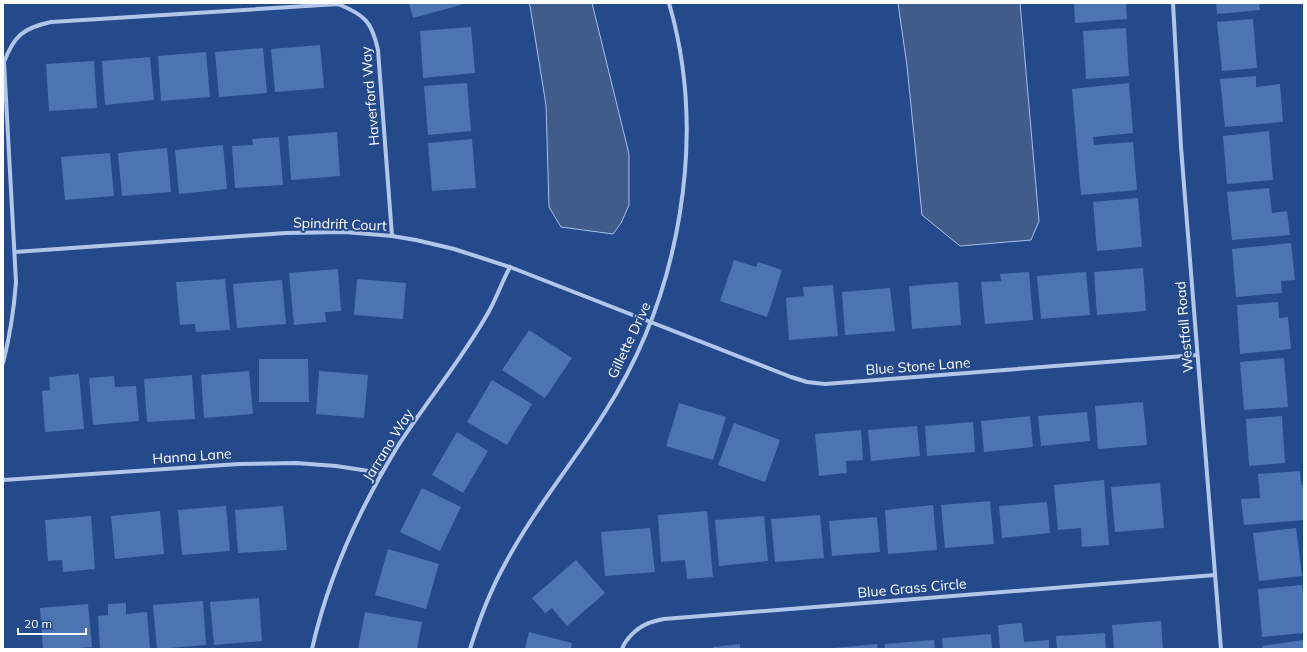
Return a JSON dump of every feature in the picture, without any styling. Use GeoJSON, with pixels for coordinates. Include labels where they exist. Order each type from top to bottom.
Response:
{"type":"FeatureCollection","features":[{"type":"Feature","properties":{"kind":"street","name":"Gillette Drive"},"geometry":{"type":"LineString","coordinates":[[470,649],[480,618],[504,565],[524,531],[606,411],[635,360],[660,299],[669,267],[681,210],[686,151],[684,85],[680,54],[669,3]]}},
{"type":"Feature","properties":{"kind":"street","name":"Westfall Road"},"geometry":{"type":"LineString","coordinates":[[1173,3],[1181,147],[1221,649]]}},
{"type":"Feature","properties":{"kind":"street","name":"Haverford Way"},"geometry":{"type":"LineString","coordinates":[[3,363],[15,302],[16,282],[4,62],[10,47],[20,34],[34,26],[51,22],[338,4],[354,10],[366,20],[375,34],[378,50],[392,236]]}},
{"type":"Feature","properties":{"kind":"street","name":"Spindrift Court"},"geometry":{"type":"LineString","coordinates":[[15,252],[286,233],[345,232],[392,236],[454,249],[510,267],[651,322]]}},
{"type":"Feature","properties":{"kind":"street","name":"Jarrano Way"},"geometry":{"type":"LineString","coordinates":[[312,649],[335,572],[361,512],[398,447],[488,313],[510,267]]}},
{"type":"Feature","properties":{"kind":"street","name":"Blue Stone Lane"},"geometry":{"type":"LineString","coordinates":[[651,322],[790,377],[807,382],[825,384],[1197,355]]}},
{"type":"Feature","properties":{"kind":"street","name":"Hanna Lane"},"geometry":{"type":"LineString","coordinates":[[3,480],[239,464],[296,463],[336,466],[382,473]]}},
{"type":"Feature","properties":{"kind":"street","name":"Blue Grass Circle"},"geometry":{"type":"LineString","coordinates":[[622,649],[624,644],[634,632],[648,623],[664,619],[1215,575]]}},
{"type":"Feature","properties":{"kind":"water"},"geometry":{"type":"Polygon","coordinates":[[[529,3],[592,3],[629,154],[629,205],[621,223],[613,234],[561,227],[549,207],[546,105],[529,3]]]}},
{"type":"Feature","properties":{"kind":"water"},"geometry":{"type":"Polygon","coordinates":[[[898,3],[1020,3],[1039,221],[1031,240],[960,246],[922,215],[907,66],[898,3]]]}},
{"type":"Feature","properties":{"kind":"building"},"geometry":{"type":"Polygon","coordinates":[[[409,3],[460,3],[461,5],[413,18],[409,3]]]}},
{"type":"Feature","properties":{"kind":"building"},"geometry":{"type":"Polygon","coordinates":[[[1074,3],[1126,3],[1127,19],[1075,23],[1074,3]]]}},
{"type":"Feature","properties":{"kind":"building"},"geometry":{"type":"Polygon","coordinates":[[[1216,3],[1259,3],[1260,10],[1217,14],[1216,3]]]}},
{"type":"Feature","properties":{"kind":"building"},"geometry":{"type":"Polygon","coordinates":[[[1253,19],[1257,68],[1222,71],[1217,22],[1253,19]]]}},
{"type":"Feature","properties":{"kind":"building"},"geometry":{"type":"Polygon","coordinates":[[[471,27],[475,73],[423,78],[420,31],[471,27]]]}},
{"type":"Feature","properties":{"kind":"building"},"geometry":{"type":"Polygon","coordinates":[[[1126,28],[1129,76],[1086,79],[1083,31],[1126,28]]]}},
{"type":"Feature","properties":{"kind":"building"},"geometry":{"type":"Polygon","coordinates":[[[320,45],[324,88],[275,92],[271,49],[320,45]]]}},
{"type":"Feature","properties":{"kind":"building"},"geometry":{"type":"Polygon","coordinates":[[[263,48],[267,93],[219,97],[215,52],[263,48]]]}},
{"type":"Feature","properties":{"kind":"building"},"geometry":{"type":"Polygon","coordinates":[[[206,52],[210,97],[161,101],[158,56],[206,52]]]}},
{"type":"Feature","properties":{"kind":"building"},"geometry":{"type":"Polygon","coordinates":[[[150,57],[154,100],[105,105],[102,61],[150,57]]]}},
{"type":"Feature","properties":{"kind":"building"},"geometry":{"type":"Polygon","coordinates":[[[94,61],[97,108],[49,111],[46,64],[94,61]]]}},
{"type":"Feature","properties":{"kind":"building"},"geometry":{"type":"Polygon","coordinates":[[[1256,76],[1256,87],[1280,84],[1283,122],[1225,127],[1220,79],[1256,76]]]}},
{"type":"Feature","properties":{"kind":"building"},"geometry":{"type":"Polygon","coordinates":[[[467,83],[471,131],[428,135],[424,86],[467,83]]]}},
{"type":"Feature","properties":{"kind":"building"},"geometry":{"type":"Polygon","coordinates":[[[1129,83],[1133,133],[1093,137],[1094,145],[1133,142],[1137,190],[1081,195],[1072,89],[1129,83]]]}},
{"type":"Feature","properties":{"kind":"building"},"geometry":{"type":"Polygon","coordinates":[[[1269,131],[1273,180],[1227,184],[1223,136],[1269,131]]]}},
{"type":"Feature","properties":{"kind":"building"},"geometry":{"type":"Polygon","coordinates":[[[337,132],[340,176],[291,180],[288,136],[337,132]]]}},
{"type":"Feature","properties":{"kind":"building"},"geometry":{"type":"Polygon","coordinates":[[[279,137],[283,185],[235,188],[232,146],[253,145],[252,139],[279,137]]]}},
{"type":"Feature","properties":{"kind":"building"},"geometry":{"type":"Polygon","coordinates":[[[472,139],[476,188],[432,191],[428,143],[472,139]]]}},
{"type":"Feature","properties":{"kind":"building"},"geometry":{"type":"Polygon","coordinates":[[[223,145],[227,189],[179,194],[175,150],[223,145]]]}},
{"type":"Feature","properties":{"kind":"building"},"geometry":{"type":"Polygon","coordinates":[[[167,148],[171,192],[122,196],[118,153],[167,148]]]}},
{"type":"Feature","properties":{"kind":"building"},"geometry":{"type":"Polygon","coordinates":[[[110,153],[114,196],[65,200],[61,157],[110,153]]]}},
{"type":"Feature","properties":{"kind":"building"},"geometry":{"type":"Polygon","coordinates":[[[1269,188],[1272,213],[1287,211],[1290,235],[1232,240],[1227,192],[1269,188]]]}},
{"type":"Feature","properties":{"kind":"building"},"geometry":{"type":"Polygon","coordinates":[[[1138,198],[1142,247],[1097,251],[1093,202],[1138,198]]]}},
{"type":"Feature","properties":{"kind":"building"},"geometry":{"type":"Polygon","coordinates":[[[1291,243],[1295,280],[1281,281],[1282,293],[1236,297],[1232,249],[1291,243]]]}},
{"type":"Feature","properties":{"kind":"building"},"geometry":{"type":"Polygon","coordinates":[[[734,260],[756,267],[758,262],[782,270],[767,317],[720,301],[734,260]]]}},
{"type":"Feature","properties":{"kind":"building"},"geometry":{"type":"Polygon","coordinates":[[[1143,268],[1146,311],[1097,315],[1094,272],[1143,268]]]}},
{"type":"Feature","properties":{"kind":"building"},"geometry":{"type":"Polygon","coordinates":[[[338,269],[341,311],[325,312],[326,322],[294,325],[289,273],[338,269]]]}},
{"type":"Feature","properties":{"kind":"building"},"geometry":{"type":"Polygon","coordinates":[[[1029,272],[1033,320],[985,324],[981,282],[1001,281],[1000,274],[1029,272]]]}},
{"type":"Feature","properties":{"kind":"building"},"geometry":{"type":"Polygon","coordinates":[[[1086,272],[1090,315],[1041,319],[1037,276],[1086,272]]]}},
{"type":"Feature","properties":{"kind":"building"},"geometry":{"type":"Polygon","coordinates":[[[225,279],[230,330],[196,332],[195,324],[180,325],[176,282],[225,279]]]}},
{"type":"Feature","properties":{"kind":"building"},"geometry":{"type":"Polygon","coordinates":[[[357,279],[406,283],[403,319],[354,315],[357,279]]]}},
{"type":"Feature","properties":{"kind":"building"},"geometry":{"type":"Polygon","coordinates":[[[282,280],[286,324],[237,328],[233,284],[282,280]]]}},
{"type":"Feature","properties":{"kind":"building"},"geometry":{"type":"Polygon","coordinates":[[[958,282],[961,325],[912,329],[909,286],[958,282]]]}},
{"type":"Feature","properties":{"kind":"building"},"geometry":{"type":"Polygon","coordinates":[[[833,285],[838,336],[789,340],[786,298],[804,296],[803,287],[833,285]]]}},
{"type":"Feature","properties":{"kind":"building"},"geometry":{"type":"Polygon","coordinates":[[[890,288],[895,331],[845,335],[842,292],[890,288]]]}},
{"type":"Feature","properties":{"kind":"building"},"geometry":{"type":"Polygon","coordinates":[[[1278,302],[1279,318],[1288,317],[1291,349],[1240,354],[1237,305],[1278,302]]]}},
{"type":"Feature","properties":{"kind":"building"},"geometry":{"type":"Polygon","coordinates":[[[529,330],[572,358],[545,398],[502,370],[529,330]]]}},
{"type":"Feature","properties":{"kind":"building"},"geometry":{"type":"Polygon","coordinates":[[[1284,358],[1288,407],[1244,410],[1240,362],[1284,358]]]}},
{"type":"Feature","properties":{"kind":"building"},"geometry":{"type":"Polygon","coordinates":[[[259,359],[308,359],[309,402],[259,402],[259,359]]]}},
{"type":"Feature","properties":{"kind":"building"},"geometry":{"type":"Polygon","coordinates":[[[249,371],[253,414],[204,418],[201,375],[249,371]]]}},
{"type":"Feature","properties":{"kind":"building"},"geometry":{"type":"Polygon","coordinates":[[[319,371],[368,375],[364,418],[316,414],[319,371]]]}},
{"type":"Feature","properties":{"kind":"building"},"geometry":{"type":"Polygon","coordinates":[[[79,374],[84,429],[45,432],[42,391],[50,390],[49,377],[79,374]]]}},
{"type":"Feature","properties":{"kind":"building"},"geometry":{"type":"Polygon","coordinates":[[[192,375],[195,419],[147,422],[144,379],[192,375]]]}},
{"type":"Feature","properties":{"kind":"building"},"geometry":{"type":"Polygon","coordinates":[[[114,376],[115,387],[136,386],[139,421],[93,425],[89,378],[114,376]]]}},
{"type":"Feature","properties":{"kind":"building"},"geometry":{"type":"Polygon","coordinates":[[[492,380],[532,404],[507,445],[467,422],[492,380]]]}},
{"type":"Feature","properties":{"kind":"building"},"geometry":{"type":"Polygon","coordinates":[[[1143,402],[1147,445],[1098,449],[1095,406],[1143,402]]]}},
{"type":"Feature","properties":{"kind":"building"},"geometry":{"type":"Polygon","coordinates":[[[679,403],[726,417],[713,460],[666,446],[679,403]]]}},
{"type":"Feature","properties":{"kind":"building"},"geometry":{"type":"Polygon","coordinates":[[[1087,412],[1090,441],[1041,446],[1038,416],[1087,412]]]}},
{"type":"Feature","properties":{"kind":"building"},"geometry":{"type":"Polygon","coordinates":[[[1030,416],[1033,447],[984,452],[981,421],[1030,416]]]}},
{"type":"Feature","properties":{"kind":"building"},"geometry":{"type":"Polygon","coordinates":[[[1282,416],[1285,463],[1249,466],[1246,419],[1282,416]]]}},
{"type":"Feature","properties":{"kind":"building"},"geometry":{"type":"Polygon","coordinates":[[[973,422],[975,452],[927,456],[925,426],[973,422]]]}},
{"type":"Feature","properties":{"kind":"building"},"geometry":{"type":"Polygon","coordinates":[[[734,423],[780,440],[765,482],[718,465],[734,423]]]}},
{"type":"Feature","properties":{"kind":"building"},"geometry":{"type":"Polygon","coordinates":[[[917,426],[920,456],[871,461],[868,430],[917,426]]]}},
{"type":"Feature","properties":{"kind":"building"},"geometry":{"type":"Polygon","coordinates":[[[861,430],[863,460],[846,461],[847,473],[819,476],[815,434],[861,430]]]}},
{"type":"Feature","properties":{"kind":"building"},"geometry":{"type":"Polygon","coordinates":[[[457,432],[488,451],[463,493],[432,475],[457,432]]]}},
{"type":"Feature","properties":{"kind":"building"},"geometry":{"type":"Polygon","coordinates":[[[1300,471],[1301,485],[1304,484],[1304,520],[1244,525],[1241,499],[1260,498],[1258,474],[1300,471]]]}},
{"type":"Feature","properties":{"kind":"building"},"geometry":{"type":"Polygon","coordinates":[[[1104,480],[1109,545],[1082,547],[1081,528],[1058,530],[1054,485],[1104,480]]]}},
{"type":"Feature","properties":{"kind":"building"},"geometry":{"type":"Polygon","coordinates":[[[1160,483],[1164,528],[1115,532],[1111,487],[1160,483]]]}},
{"type":"Feature","properties":{"kind":"building"},"geometry":{"type":"Polygon","coordinates":[[[422,488],[461,507],[440,551],[400,532],[422,488]]]}},
{"type":"Feature","properties":{"kind":"building"},"geometry":{"type":"Polygon","coordinates":[[[990,501],[994,544],[945,548],[941,505],[990,501]]]}},
{"type":"Feature","properties":{"kind":"building"},"geometry":{"type":"Polygon","coordinates":[[[1047,502],[1050,533],[1002,538],[999,506],[1047,502]]]}},
{"type":"Feature","properties":{"kind":"building"},"geometry":{"type":"Polygon","coordinates":[[[933,505],[937,550],[888,554],[885,510],[933,505]]]}},
{"type":"Feature","properties":{"kind":"building"},"geometry":{"type":"Polygon","coordinates":[[[226,506],[230,551],[182,555],[178,510],[226,506]]]}},
{"type":"Feature","properties":{"kind":"building"},"geometry":{"type":"Polygon","coordinates":[[[283,506],[287,550],[238,553],[235,510],[283,506]]]}},
{"type":"Feature","properties":{"kind":"building"},"geometry":{"type":"Polygon","coordinates":[[[160,511],[164,554],[115,559],[111,516],[160,511]]]}},
{"type":"Feature","properties":{"kind":"building"},"geometry":{"type":"Polygon","coordinates":[[[707,511],[713,577],[687,579],[685,560],[661,562],[658,515],[707,511]]]}},
{"type":"Feature","properties":{"kind":"building"},"geometry":{"type":"Polygon","coordinates":[[[820,515],[824,558],[775,562],[771,519],[820,515]]]}},
{"type":"Feature","properties":{"kind":"building"},"geometry":{"type":"Polygon","coordinates":[[[91,516],[95,569],[63,572],[62,560],[48,561],[45,520],[91,516]]]}},
{"type":"Feature","properties":{"kind":"building"},"geometry":{"type":"Polygon","coordinates":[[[764,516],[768,561],[719,566],[715,520],[764,516]]]}},
{"type":"Feature","properties":{"kind":"building"},"geometry":{"type":"Polygon","coordinates":[[[877,517],[880,552],[832,556],[829,521],[877,517]]]}},
{"type":"Feature","properties":{"kind":"building"},"geometry":{"type":"Polygon","coordinates":[[[650,528],[655,572],[605,576],[601,532],[650,528]]]}},
{"type":"Feature","properties":{"kind":"building"},"geometry":{"type":"Polygon","coordinates":[[[1296,528],[1302,576],[1259,581],[1253,533],[1296,528]]]}},
{"type":"Feature","properties":{"kind":"building"},"geometry":{"type":"Polygon","coordinates":[[[388,549],[439,564],[426,609],[375,595],[388,549]]]}},
{"type":"Feature","properties":{"kind":"building"},"geometry":{"type":"Polygon","coordinates":[[[576,560],[605,593],[567,626],[552,608],[545,613],[532,598],[576,560]]]}},
{"type":"Feature","properties":{"kind":"building"},"geometry":{"type":"Polygon","coordinates":[[[1302,585],[1304,633],[1262,637],[1258,589],[1302,585]]]}},
{"type":"Feature","properties":{"kind":"building"},"geometry":{"type":"Polygon","coordinates":[[[259,598],[262,641],[214,645],[210,602],[259,598]]]}},
{"type":"Feature","properties":{"kind":"building"},"geometry":{"type":"Polygon","coordinates":[[[203,601],[206,645],[157,649],[153,605],[203,601]]]}},
{"type":"Feature","properties":{"kind":"building"},"geometry":{"type":"Polygon","coordinates":[[[126,603],[126,614],[147,612],[150,648],[100,649],[98,616],[108,615],[108,604],[126,603]]]}},
{"type":"Feature","properties":{"kind":"building"},"geometry":{"type":"Polygon","coordinates":[[[88,604],[92,647],[43,649],[40,608],[88,604]]]}},
{"type":"Feature","properties":{"kind":"building"},"geometry":{"type":"Polygon","coordinates":[[[365,612],[422,622],[417,649],[358,649],[365,612]]]}},
{"type":"Feature","properties":{"kind":"building"},"geometry":{"type":"Polygon","coordinates":[[[1161,621],[1163,649],[1114,649],[1112,625],[1161,621]]]}},
{"type":"Feature","properties":{"kind":"building"},"geometry":{"type":"Polygon","coordinates":[[[1022,623],[1024,642],[1049,640],[1049,649],[1000,649],[998,625],[1022,623]]]}},
{"type":"Feature","properties":{"kind":"building"},"geometry":{"type":"Polygon","coordinates":[[[529,632],[572,643],[571,649],[525,649],[529,632]]]}},
{"type":"Feature","properties":{"kind":"building"},"geometry":{"type":"Polygon","coordinates":[[[1105,633],[1106,649],[1057,649],[1056,636],[1105,633]]]}},
{"type":"Feature","properties":{"kind":"building"},"geometry":{"type":"Polygon","coordinates":[[[991,634],[992,649],[943,649],[942,638],[991,634]]]}},
{"type":"Feature","properties":{"kind":"building"},"geometry":{"type":"Polygon","coordinates":[[[934,640],[935,649],[885,649],[885,644],[934,640]]]}},
{"type":"Feature","properties":{"kind":"building"},"geometry":{"type":"Polygon","coordinates":[[[1304,640],[1304,649],[1263,649],[1262,646],[1304,640]]]}},
{"type":"Feature","properties":{"kind":"building"},"geometry":{"type":"Polygon","coordinates":[[[740,644],[740,649],[713,649],[713,647],[740,644]]]}},
{"type":"Feature","properties":{"kind":"building"},"geometry":{"type":"Polygon","coordinates":[[[877,644],[878,649],[834,649],[834,648],[877,644]]]}}]}
